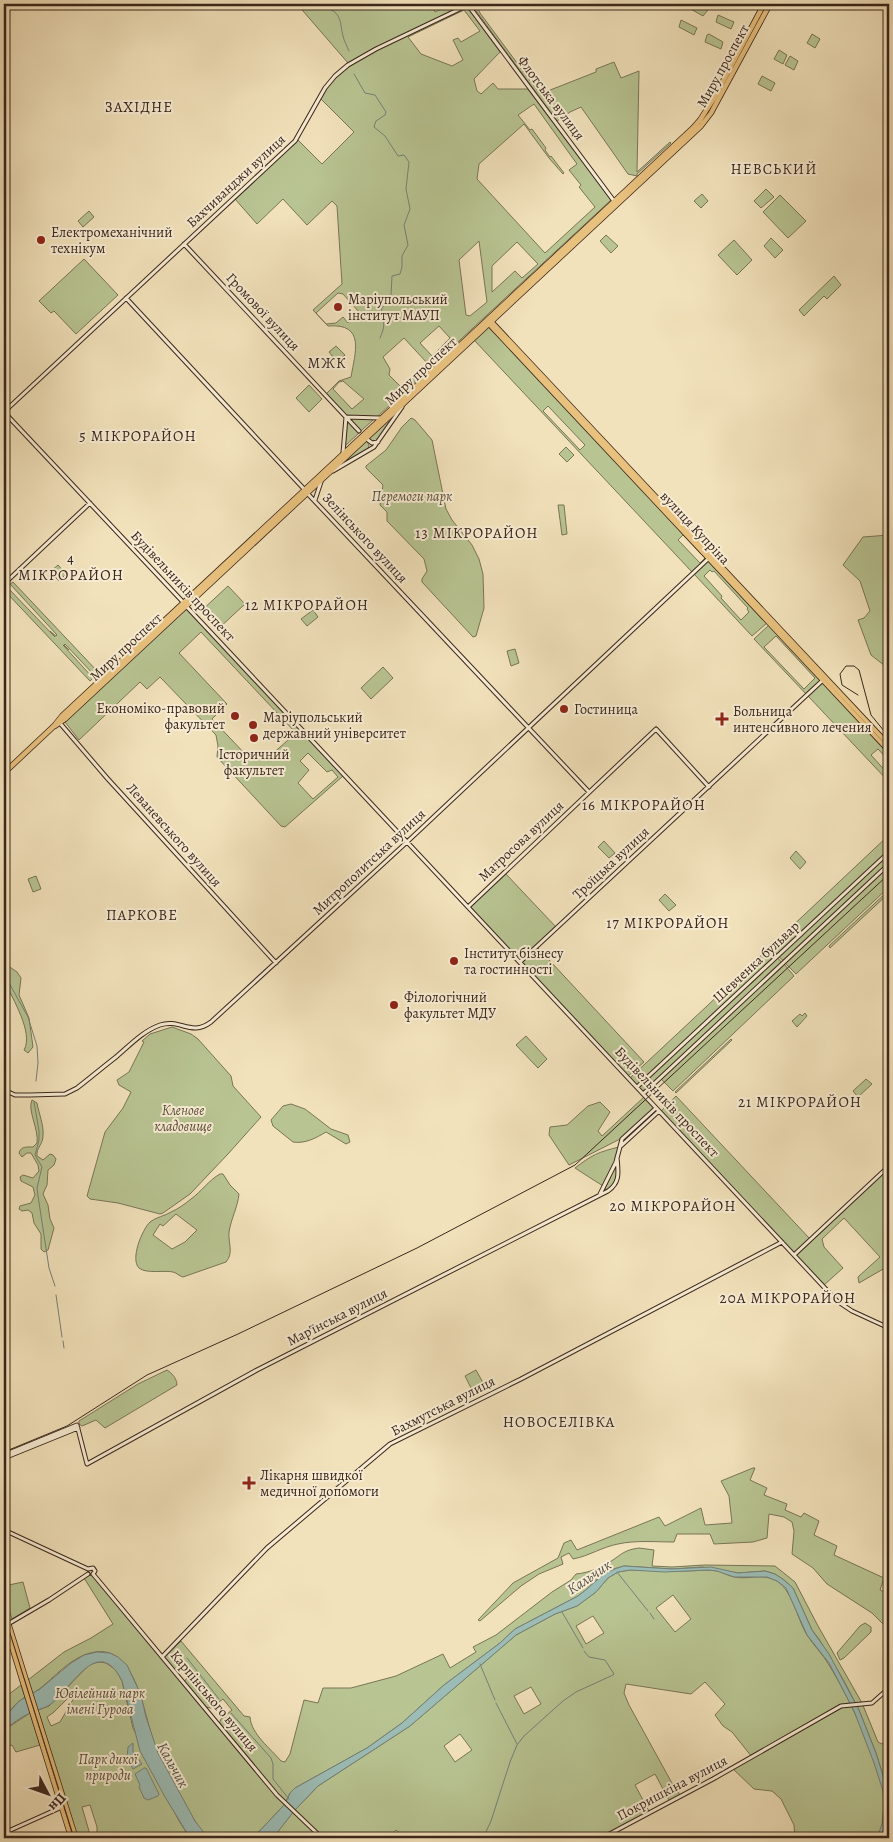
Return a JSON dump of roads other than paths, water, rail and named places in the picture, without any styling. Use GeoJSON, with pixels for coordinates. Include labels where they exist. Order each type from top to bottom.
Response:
{"type":"FeatureCollection","features":[{"type":"Feature","properties":{"kind":"highway","name":"Миру проспект"},"geometry":{"type":"LineString","coordinates":[[306,491],[324,477],[693,128],[707,110],[764,4]]}},
{"type":"Feature","properties":{"kind":"highway","name":"Миру проспект"},"geometry":{"type":"LineString","coordinates":[[658,163],[701,126],[711,113],[770,4]]}},
{"type":"Feature","properties":{"kind":"highway","name":"Миру проспект"},"geometry":{"type":"LineString","coordinates":[[4,773],[306,491],[380,418],[466,341]]}},
{"type":"Feature","properties":{"kind":"main road","name":"вулиця Купріна"},"geometry":{"type":"LineString","coordinates":[[488,320],[889,745]]}},
{"type":"Feature","properties":{"kind":"main road","name":"вулиця Купріна"},"geometry":{"type":"LineString","coordinates":[[825,679],[889,751]]}},
{"type":"Feature","properties":{"kind":"main road"},"geometry":{"type":"LineString","coordinates":[[4,1609],[5,1624],[64,1807],[76,1838]]}},
{"type":"Feature","properties":{"kind":"main road"},"geometry":{"type":"LineString","coordinates":[[64,1807],[71,1838]]}},
{"type":"Feature","properties":{"kind":"street","name":"Флотська вулиця"},"geometry":{"type":"LineString","coordinates":[[467,5],[615,203]]}},
{"type":"Feature","properties":{"kind":"street","name":"Бахчиванджи вулиця"},"geometry":{"type":"LineString","coordinates":[[4,412],[295,141],[321,94],[335,76],[348,65],[368,53],[467,5]]}},
{"type":"Feature","properties":{"kind":"street","name":"Громової вулиця"},"geometry":{"type":"LineString","coordinates":[[184,244],[359,431]]}},
{"type":"Feature","properties":{"kind":"street","name":"Зелінського вулиця"},"geometry":{"type":"LineString","coordinates":[[126,298],[589,792]]}},
{"type":"Feature","properties":{"kind":"street"},"geometry":{"type":"LineString","coordinates":[[315,500],[324,477],[368,451],[378,442],[406,400]]}},
{"type":"Feature","properties":{"kind":"street","name":"Будівельників проспект"},"geometry":{"type":"LineString","coordinates":[[4,412],[837,1301],[852,1311],[889,1328]]}},
{"type":"Feature","properties":{"kind":"street"},"geometry":{"type":"LineString","coordinates":[[343,453],[346,417],[380,418]]}},
{"type":"Feature","properties":{"kind":"street"},"geometry":{"type":"LineString","coordinates":[[368,451],[369,441],[378,442]]}},
{"type":"Feature","properties":{"kind":"street"},"geometry":{"type":"LineString","coordinates":[[4,584],[90,503]]}},
{"type":"Feature","properties":{"kind":"street","name":"Митрополитська вулиця"},"geometry":{"type":"LineString","coordinates":[[4,1090],[20,1095],[72,1092],[154,1027],[168,1023],[195,1029],[207,1025],[408,842],[710,557]]}},
{"type":"Feature","properties":{"kind":"street","name":"Троїцька вулиця"},"geometry":{"type":"LineString","coordinates":[[520,962],[825,679]]}},
{"type":"Feature","properties":{"kind":"street","name":"Леваневського вулиця"},"geometry":{"type":"LineString","coordinates":[[59,722],[276,963]]}},
{"type":"Feature","properties":{"kind":"street","name":"Матросова вулиця"},"geometry":{"type":"LineString","coordinates":[[468,906],[656,729],[709,786]]}},
{"type":"Feature","properties":{"kind":"street","name":"Шевченка бульвар"},"geometry":{"type":"LineString","coordinates":[[637,1087],[889,852]]}},
{"type":"Feature","properties":{"kind":"street","name":"Шевченка бульвар"},"geometry":{"type":"LineString","coordinates":[[643,1094],[889,864]]}},
{"type":"Feature","properties":{"kind":"street"},"geometry":{"type":"LineString","coordinates":[[778,956],[784,963]]}},
{"type":"Feature","properties":{"kind":"street"},"geometry":{"type":"LineString","coordinates":[[599,1195],[617,1157],[622,1139],[658,1109]]}},
{"type":"Feature","properties":{"kind":"street"},"geometry":{"type":"LineString","coordinates":[[620,1146],[658,1109]]}},
{"type":"Feature","properties":{"kind":"street","name":"Мар'їнська вулиця"},"geometry":{"type":"LineString","coordinates":[[4,1456],[77,1426],[88,1464],[257,1370],[613,1188],[619,1175],[617,1157]]}},
{"type":"Feature","properties":{"kind":"street"},"geometry":{"type":"LineString","coordinates":[[794,1255],[889,1166]]}},
{"type":"Feature","properties":{"kind":"street","name":"Бахмутська вулиця"},"geometry":{"type":"LineString","coordinates":[[162,1657],[267,1548],[390,1444],[520,1379],[782,1242]]}},
{"type":"Feature","properties":{"kind":"street"},"geometry":{"type":"LineString","coordinates":[[4,1530],[88,1569],[88,1574]]}},
{"type":"Feature","properties":{"kind":"street","name":"Карпінського вулиця"},"geometry":{"type":"LineString","coordinates":[[88,1569],[90,1567],[94,1568],[94,1574],[283,1802],[322,1838]]}},
{"type":"Feature","properties":{"kind":"street"},"geometry":{"type":"LineString","coordinates":[[5,1624],[52,1598],[88,1574],[94,1574]]}},
{"type":"Feature","properties":{"kind":"street","name":"Покришкіна вулиця"},"geometry":{"type":"LineString","coordinates":[[602,1838],[845,1705],[872,1703],[889,1688]]}},
{"type":"Feature","properties":{"kind":"street"},"geometry":{"type":"LineString","coordinates":[[4,1833],[64,1807]]}},
{"type":"Feature","properties":{"kind":"water"},"geometry":{"type":"Polygon","coordinates":[[[624,1566],[672,1569],[711,1567],[738,1573],[765,1571],[775,1574],[793,1588],[812,1630],[829,1654],[859,1710],[876,1753],[889,1795],[889,1814],[886,1830],[881,1838],[877,1838],[882,1824],[883,1791],[874,1763],[854,1711],[829,1663],[807,1635],[786,1588],[777,1581],[767,1577],[734,1577],[717,1571],[665,1572],[630,1570],[618,1572],[608,1578],[596,1592],[577,1606],[555,1614],[516,1635],[410,1726],[318,1786],[294,1811],[273,1838],[253,1838],[285,1804],[290,1793],[295,1788],[367,1748],[402,1723],[444,1685],[500,1643],[515,1629],[578,1596],[610,1571],[624,1566]]]}},
{"type":"Feature","properties":{"kind":"water"},"geometry":{"type":"Polygon","coordinates":[[[97,1652],[110,1653],[127,1665],[141,1695],[158,1753],[195,1821],[208,1838],[190,1838],[165,1797],[140,1751],[122,1681],[113,1667],[103,1662],[93,1664],[74,1679],[48,1706],[27,1715],[4,1730],[4,1718],[19,1701],[40,1689],[71,1663],[84,1655],[97,1652]]]}},
{"type":"Feature","properties":{"kind":"water"},"geometry":{"type":"Polygon","coordinates":[[[133,1743],[133,1752],[142,1764],[133,1769],[127,1759],[128,1747],[133,1743]]]}},
{"type":"Feature","properties":{"kind":"water"},"geometry":{"type":"Polygon","coordinates":[[[146,1768],[159,1794],[148,1800],[144,1798],[135,1774],[146,1768]]]}},
{"type":"Feature","properties":{"kind":"waterway"},"geometry":{"type":"LineString","coordinates":[[306,4],[329,9],[336,14],[340,20],[343,38],[349,51]]}},
{"type":"Feature","properties":{"kind":"waterway"},"geometry":{"type":"LineString","coordinates":[[354,74],[365,93],[375,95],[386,112],[385,115],[376,121],[374,127],[385,136],[398,156],[404,155],[409,162],[406,189],[410,209],[404,225],[408,245],[402,256],[400,274],[392,276],[391,296],[382,308],[381,314],[384,325],[380,338]]}},
{"type":"Feature","properties":{"kind":"waterway"},"geometry":{"type":"LineString","coordinates":[[4,974],[28,1017],[37,1046],[36,1081]]}},
{"type":"Feature","properties":{"kind":"waterway"},"geometry":{"type":"LineString","coordinates":[[34,1102],[39,1131],[35,1155],[42,1167],[37,1188],[49,1268],[55,1286]]}},
{"type":"Feature","properties":{"kind":"waterway"},"geometry":{"type":"LineString","coordinates":[[56,1295],[62,1337]]}},
{"type":"Feature","properties":{"kind":"waterway"},"geometry":{"type":"LineString","coordinates":[[63,1341],[64,1348]]}},
{"type":"Feature","properties":{"kind":"waterway","name":"Кальчик"},"geometry":{"type":"LineString","coordinates":[[617,1572],[648,1611]]}},
{"type":"Feature","properties":{"kind":"waterway"},"geometry":{"type":"LineString","coordinates":[[562,1612],[583,1648]]}},
{"type":"Feature","properties":{"kind":"waterway"},"geometry":{"type":"LineString","coordinates":[[650,1613],[654,1619]]}},
{"type":"Feature","properties":{"kind":"waterway"},"geometry":{"type":"LineString","coordinates":[[483,1838],[491,1821],[510,1762],[517,1745],[524,1736],[563,1701],[576,1692],[614,1674],[605,1660],[589,1657],[584,1651]]}},
{"type":"Feature","properties":{"kind":"waterway"},"geometry":{"type":"LineString","coordinates":[[187,1658],[219,1699]]}},
{"type":"Feature","properties":{"kind":"waterway"},"geometry":{"type":"LineString","coordinates":[[480,1664],[495,1700]]}},
{"type":"Feature","properties":{"kind":"waterway"},"geometry":{"type":"LineString","coordinates":[[496,1703],[517,1744]]}},
{"type":"Feature","properties":{"kind":"waterway"},"geometry":{"type":"LineString","coordinates":[[231,1713],[271,1758],[273,1779],[289,1799]]}},
{"type":"Feature","properties":{"kind":"tram line"},"geometry":{"type":"LineString","coordinates":[[858,695],[842,685],[840,674],[846,666],[854,666],[859,670],[871,715],[889,737]]}},
{"type":"Feature","properties":{"kind":"tram line"},"geometry":{"type":"LineString","coordinates":[[4,1452],[67,1426],[147,1375],[238,1334],[417,1248],[575,1165],[889,874]]}},
{"type":"Feature","properties":{"kind":"tram line"},"geometry":{"type":"LineString","coordinates":[[4,1614],[74,1838]]}},
{"type":"Feature","properties":{"kind":"place","name":"Електромеханічний технікум"},"geometry":{"type":"Point","coordinates":[41,240]}},
{"type":"Feature","properties":{"kind":"place","name":"Маріупольський інститут МАУП"},"geometry":{"type":"Point","coordinates":[338,307]}},
{"type":"Feature","properties":{"kind":"place","name":"Гостиница"},"geometry":{"type":"Point","coordinates":[564,709]}},
{"type":"Feature","properties":{"kind":"place","name":"Економіко-правовий факультет"},"geometry":{"type":"Point","coordinates":[235,716]}},
{"type":"Feature","properties":{"kind":"place","name":"Больница интенсивного лечения"},"geometry":{"type":"Point","coordinates":[722,719]}},
{"type":"Feature","properties":{"kind":"place","name":"Маріупольський державний університет"},"geometry":{"type":"Point","coordinates":[253,725]}},
{"type":"Feature","properties":{"kind":"place","name":"Історичний факультет"},"geometry":{"type":"Point","coordinates":[254,738]}},
{"type":"Feature","properties":{"kind":"place","name":"Інститут бізнесу та гостинності"},"geometry":{"type":"Point","coordinates":[454,961]}},
{"type":"Feature","properties":{"kind":"place","name":"Філологічний факультет МДУ"},"geometry":{"type":"Point","coordinates":[394,1005]}},
{"type":"Feature","properties":{"kind":"place","name":"Лікарня швидкої медичної допомоги"},"geometry":{"type":"Point","coordinates":[249,1483]}},
{"type":"Feature","properties":{"kind":"district","name":"ЗАХІДНЕ"},"geometry":{"type":"Point","coordinates":[139,107]}},
{"type":"Feature","properties":{"kind":"district","name":"НЕВСЬКИЙ"},"geometry":{"type":"Point","coordinates":[774,169]}},
{"type":"Feature","properties":{"kind":"district","name":"МЖК"},"geometry":{"type":"Point","coordinates":[327,363]}},
{"type":"Feature","properties":{"kind":"district","name":"5 МІКРОРАЙОН"},"geometry":{"type":"Point","coordinates":[138,436]}},
{"type":"Feature","properties":{"kind":"district","name":"13 МІКРОРАЙОН"},"geometry":{"type":"Point","coordinates":[477,533]}},
{"type":"Feature","properties":{"kind":"district","name":"4 МІКРОРАЙОН"},"geometry":{"type":"Point","coordinates":[71,566]}},
{"type":"Feature","properties":{"kind":"district","name":"12 МІКРОРАЙОН"},"geometry":{"type":"Point","coordinates":[307,605]}},
{"type":"Feature","properties":{"kind":"district","name":"16 МІКРОРАЙОН"},"geometry":{"type":"Point","coordinates":[644,805]}},
{"type":"Feature","properties":{"kind":"district","name":"ПАРКОВЕ"},"geometry":{"type":"Point","coordinates":[142,915]}},
{"type":"Feature","properties":{"kind":"district","name":"17 МІКРОРАЙОН"},"geometry":{"type":"Point","coordinates":[668,923]}},
{"type":"Feature","properties":{"kind":"district","name":"21 МІКРОРАЙОН"},"geometry":{"type":"Point","coordinates":[800,1102]}},
{"type":"Feature","properties":{"kind":"district","name":"20 МІКРОРАЙОН"},"geometry":{"type":"Point","coordinates":[673,1206]}},
{"type":"Feature","properties":{"kind":"district","name":"20А МІКРОРАЙОН"},"geometry":{"type":"Point","coordinates":[788,1298]}},
{"type":"Feature","properties":{"kind":"district","name":"НОВОСЕЛІВКА"},"geometry":{"type":"Point","coordinates":[559,1422]}},
{"type":"Feature","properties":{"kind":"park label","name":"Перемоги парк"},"geometry":{"type":"Point","coordinates":[412,496]}},
{"type":"Feature","properties":{"kind":"park label","name":"Кленове кладовище"},"geometry":{"type":"Point","coordinates":[183,1118]}},
{"type":"Feature","properties":{"kind":"park label","name":"Ювілейний парк імені Гурова"},"geometry":{"type":"Point","coordinates":[100,1702]}},
{"type":"Feature","properties":{"kind":"park label","name":"Парк дикої природи"},"geometry":{"type":"Point","coordinates":[108,1768]}}]}
